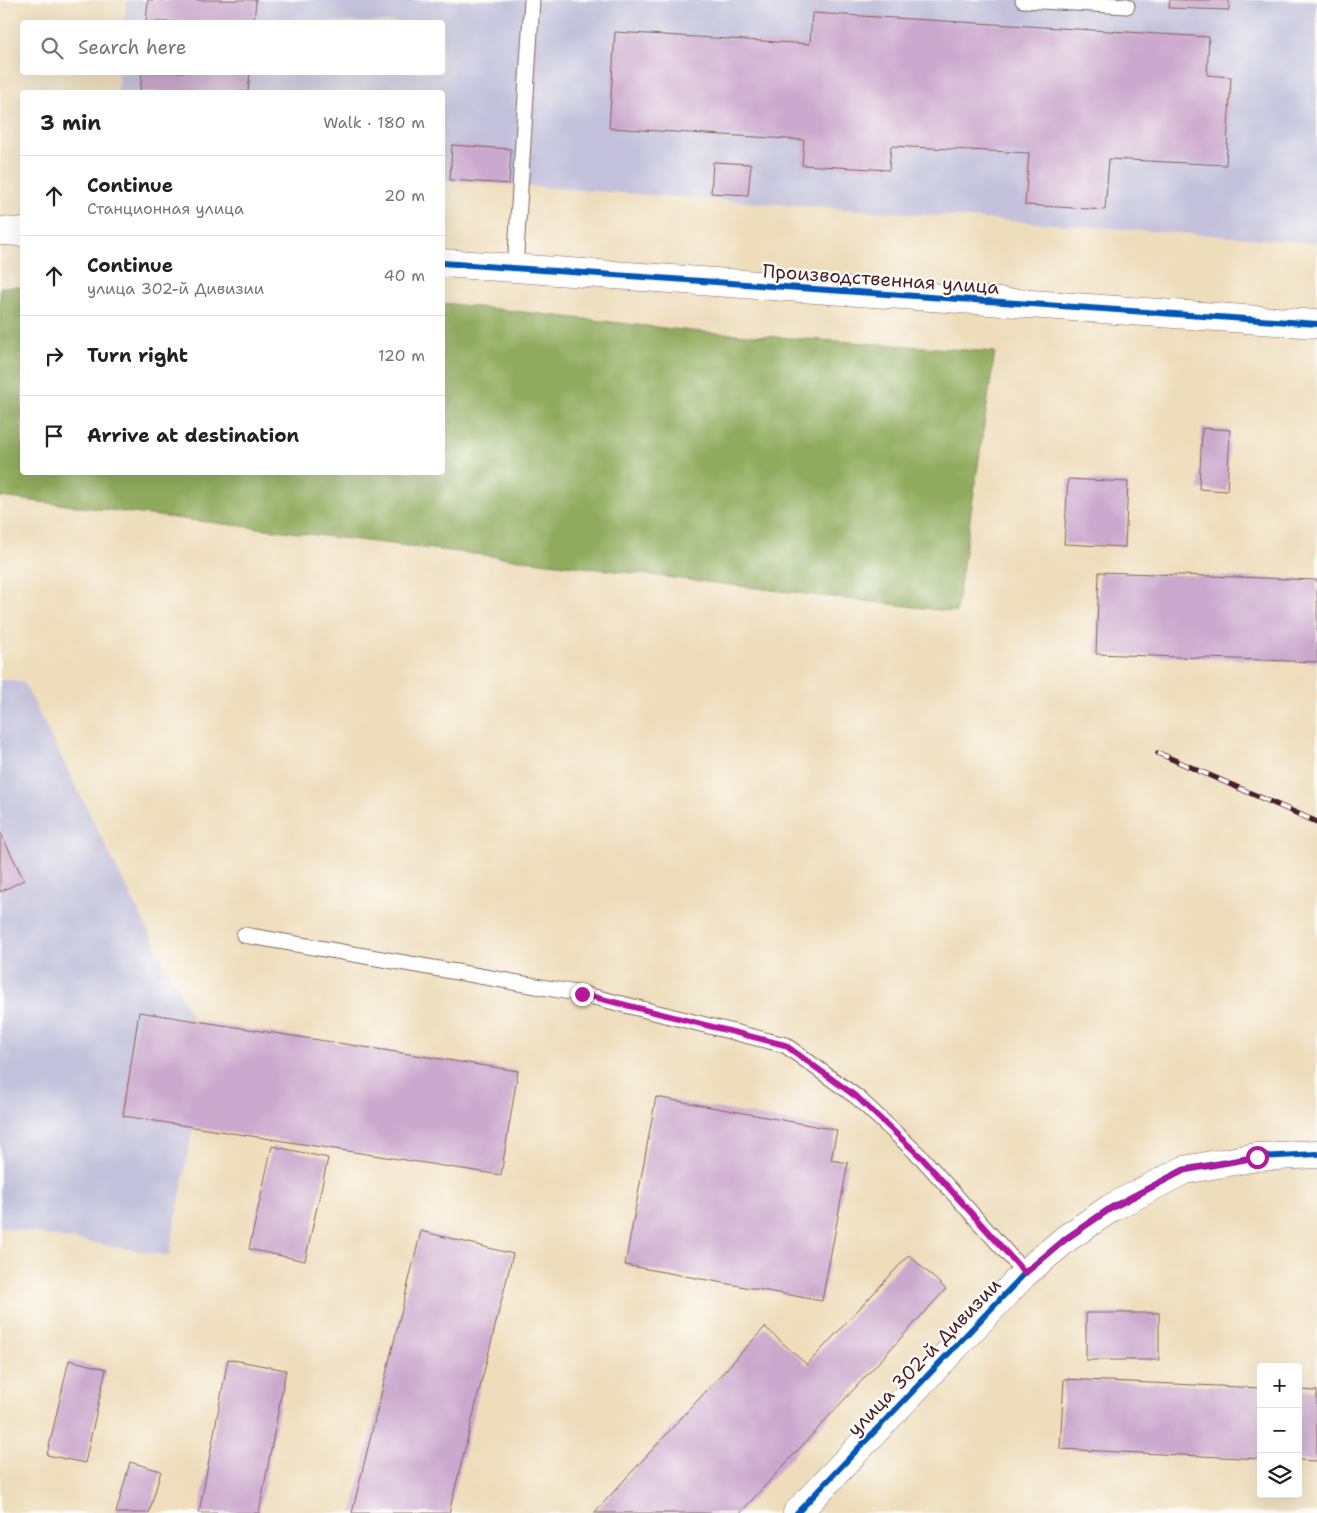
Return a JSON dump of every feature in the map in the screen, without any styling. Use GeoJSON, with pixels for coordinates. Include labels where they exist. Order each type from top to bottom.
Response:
{"type":"FeatureCollection","features":[{"type":"Feature","properties":{"kind":"street"},"geometry":{"type":"LineString","coordinates":[[0,231],[20,232]]}},
{"type":"Feature","properties":{"kind":"street","name":"Производственная улица"},"geometry":{"type":"LineString","coordinates":[[445,263],[1317,324]]}},
{"type":"Feature","properties":{"kind":"street","name":"улица 302-й Дивизии"},"geometry":{"type":"LineString","coordinates":[[797,1513],[1025,1273],[1067,1238],[1111,1208],[1184,1170],[1257,1157],[1317,1154]]}},
{"type":"Feature","properties":{"kind":"lane"},"geometry":{"type":"LineString","coordinates":[[515,268],[532,0]]}},
{"type":"Feature","properties":{"kind":"lane"},"geometry":{"type":"LineString","coordinates":[[1023,0],[1127,6]]}},
{"type":"Feature","properties":{"kind":"lane"},"geometry":{"type":"LineString","coordinates":[[244,935],[582,994],[785,1045],[858,1098],[922,1158],[1025,1273]]}},
{"type":"Feature","properties":{"kind":"shaded area"},"geometry":{"type":"Polygon","coordinates":[[[127,0],[1317,0],[1317,243],[445,180],[445,90],[117,90],[119,75],[445,75],[445,20],[124,20],[127,0]]]}},
{"type":"Feature","properties":{"kind":"shaded area"},"geometry":{"type":"Polygon","coordinates":[[[0,680],[23,681],[193,1020],[139,1012],[123,1115],[193,1126],[169,1256],[0,1227],[0,680]]]}},
{"type":"Feature","properties":{"kind":"green space"},"geometry":{"type":"Polygon","coordinates":[[[0,287],[20,287],[20,475],[445,475],[445,303],[691,331],[995,352],[956,612],[0,497],[0,287]]]}},
{"type":"Feature","properties":{"kind":"building"},"geometry":{"type":"Polygon","coordinates":[[[148,0],[256,0],[254,20],[146,20],[148,0]]]}},
{"type":"Feature","properties":{"kind":"building"},"geometry":{"type":"Polygon","coordinates":[[[1170,0],[1229,0],[1229,10],[1169,8],[1170,0]]]}},
{"type":"Feature","properties":{"kind":"building"},"geometry":{"type":"Polygon","coordinates":[[[812,13],[1209,37],[1207,75],[1231,77],[1226,165],[1109,159],[1105,210],[1025,205],[1029,153],[891,146],[889,170],[802,165],[804,140],[609,128],[615,32],[810,44],[812,13]]]}},
{"type":"Feature","properties":{"kind":"building"},"geometry":{"type":"Polygon","coordinates":[[[142,75],[250,75],[248,90],[140,90],[142,75]]]}},
{"type":"Feature","properties":{"kind":"building"},"geometry":{"type":"Polygon","coordinates":[[[452,145],[511,149],[509,184],[450,180],[452,145]]]}},
{"type":"Feature","properties":{"kind":"building"},"geometry":{"type":"Polygon","coordinates":[[[713,162],[751,164],[748,195],[711,193],[713,162]]]}},
{"type":"Feature","properties":{"kind":"building"},"geometry":{"type":"Polygon","coordinates":[[[1202,428],[1230,430],[1227,491],[1199,489],[1202,428]]]}},
{"type":"Feature","properties":{"kind":"building"},"geometry":{"type":"Polygon","coordinates":[[[1068,479],[1128,482],[1125,547],[1064,544],[1068,479]]]}},
{"type":"Feature","properties":{"kind":"building"},"geometry":{"type":"Polygon","coordinates":[[[1099,572],[1317,580],[1317,662],[1096,654],[1099,572]]]}},
{"type":"Feature","properties":{"kind":"building"},"geometry":{"type":"Polygon","coordinates":[[[0,832],[24,880],[0,892],[0,832]]]}},
{"type":"Feature","properties":{"kind":"building"},"geometry":{"type":"Polygon","coordinates":[[[139,1012],[518,1071],[501,1175],[123,1116],[139,1012]]]}},
{"type":"Feature","properties":{"kind":"building"},"geometry":{"type":"Polygon","coordinates":[[[656,1097],[837,1130],[831,1160],[848,1163],[822,1301],[625,1265],[656,1097]]]}},
{"type":"Feature","properties":{"kind":"building"},"geometry":{"type":"Polygon","coordinates":[[[272,1146],[328,1158],[305,1261],[249,1249],[272,1146]]]}},
{"type":"Feature","properties":{"kind":"building"},"geometry":{"type":"Polygon","coordinates":[[[421,1231],[513,1254],[449,1513],[352,1513],[421,1231]]]}},
{"type":"Feature","properties":{"kind":"building"},"geometry":{"type":"Polygon","coordinates":[[[909,1255],[946,1289],[740,1513],[594,1513],[765,1327],[807,1365],[909,1255]]]}},
{"type":"Feature","properties":{"kind":"building"},"geometry":{"type":"Polygon","coordinates":[[[1086,1313],[1159,1313],[1159,1360],[1086,1360],[1086,1313]]]}},
{"type":"Feature","properties":{"kind":"building"},"geometry":{"type":"Polygon","coordinates":[[[228,1359],[286,1370],[259,1513],[199,1513],[228,1359]]]}},
{"type":"Feature","properties":{"kind":"building"},"geometry":{"type":"Polygon","coordinates":[[[69,1360],[106,1369],[85,1463],[47,1455],[69,1360]]]}},
{"type":"Feature","properties":{"kind":"building"},"geometry":{"type":"Polygon","coordinates":[[[1064,1379],[1257,1388],[1257,1459],[1060,1449],[1064,1379]]]}},
{"type":"Feature","properties":{"kind":"building"},"geometry":{"type":"Polygon","coordinates":[[[1302,1390],[1317,1391],[1317,1461],[1302,1460],[1302,1390]]]}},
{"type":"Feature","properties":{"kind":"building"},"geometry":{"type":"Polygon","coordinates":[[[130,1462],[161,1471],[149,1513],[116,1513],[130,1462]]]}},
{"type":"Feature","properties":{"kind":"railway"},"geometry":{"type":"LineString","coordinates":[[1158,753],[1317,822]]}},
{"type":"Feature","properties":{"kind":"cycle path"},"geometry":{"type":"LineString","coordinates":[[445,263],[1317,324]]}},
{"type":"Feature","properties":{"kind":"cycle path"},"geometry":{"type":"LineString","coordinates":[[797,1513],[1025,1273],[1067,1238],[1111,1208],[1184,1170],[1257,1157],[1317,1154]]}},
{"type":"Feature","properties":{"kind":"route"},"geometry":{"type":"LineString","coordinates":[[582,994],[785,1045],[858,1098],[922,1158],[1025,1273],[1067,1238],[1111,1208],[1184,1170],[1257,1157]]}}]}
